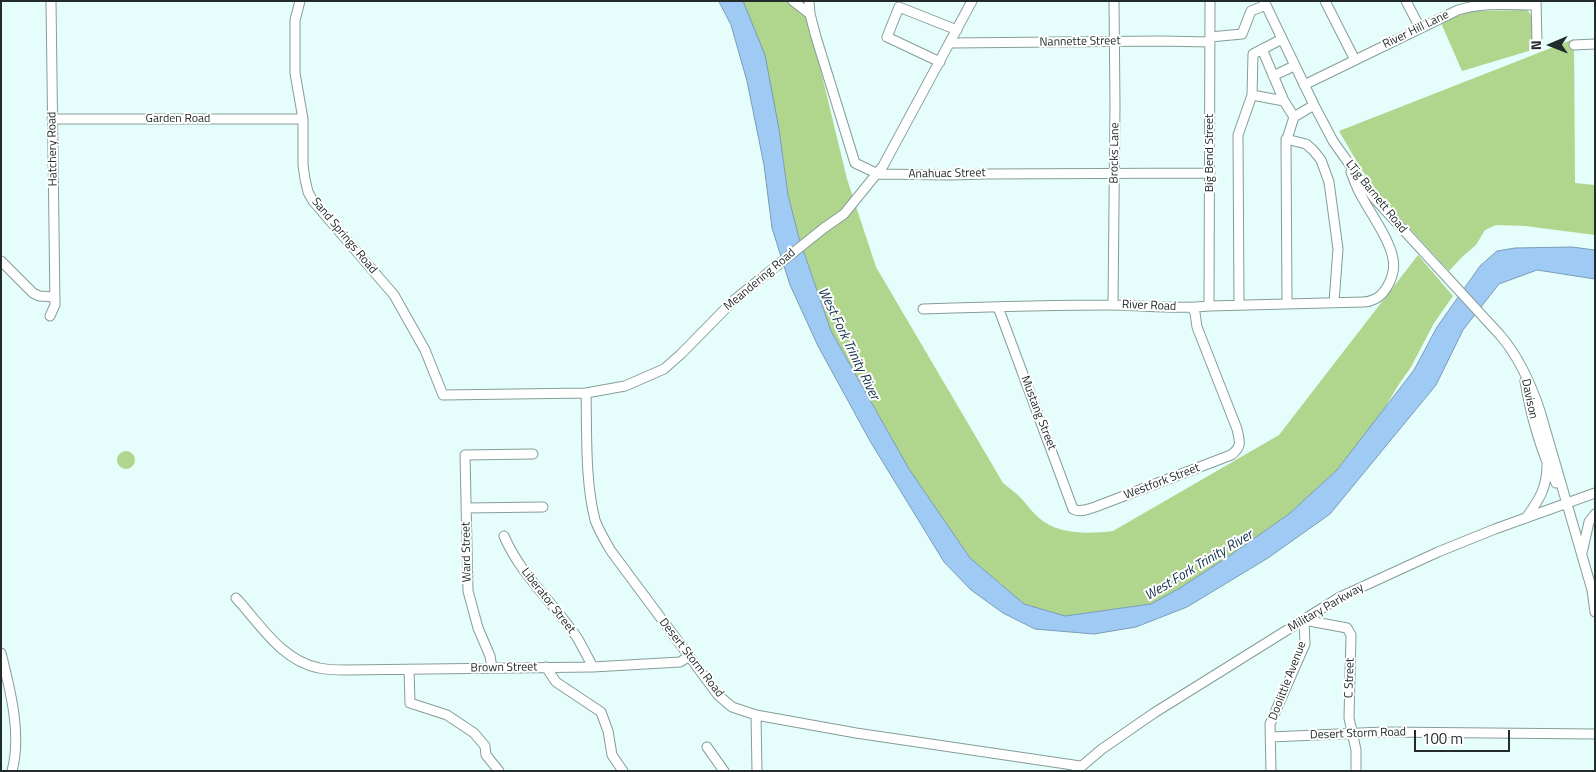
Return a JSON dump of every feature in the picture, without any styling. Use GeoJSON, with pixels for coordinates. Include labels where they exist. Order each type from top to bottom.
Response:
{"type":"FeatureCollection","features":[{"type":"Feature","properties":{"kind":"street","name":"Hatchery Road"},"geometry":{"type":"LineString","coordinates":[[50,316],[55,305],[51,1]]}},
{"type":"Feature","properties":{"kind":"street","name":"Sand Springs Road"},"geometry":{"type":"LineString","coordinates":[[300,1],[295,20],[295,73],[303,119],[303,164],[308,192],[313,201],[394,296],[425,350],[443,395]]}},
{"type":"Feature","properties":{"kind":"street"},"geometry":{"type":"LineString","coordinates":[[793,1],[810,14]]}},
{"type":"Feature","properties":{"kind":"street","name":"Anahuac Street"},"geometry":{"type":"LineString","coordinates":[[809,1],[810,14],[855,163],[878,174],[1210,174]]}},
{"type":"Feature","properties":{"kind":"street","name":"Meandering Road"},"geometry":{"type":"LineString","coordinates":[[443,395],[586,393],[625,386],[664,369],[734,300],[844,214],[878,174],[972,1]]}},
{"type":"Feature","properties":{"kind":"street","name":"Brocks Lane"},"geometry":{"type":"LineString","coordinates":[[1113,305],[1115,174],[1114,1]]}},
{"type":"Feature","properties":{"kind":"street","name":"Big Bend Street"},"geometry":{"type":"LineString","coordinates":[[1209,306],[1210,1]]}},
{"type":"Feature","properties":{"kind":"street"},"geometry":{"type":"LineString","coordinates":[[1325,1],[1355,60]]}},
{"type":"Feature","properties":{"kind":"street"},"geometry":{"type":"LineString","coordinates":[[1406,1],[1420,28]]}},
{"type":"Feature","properties":{"kind":"street","name":"Nannette Street"},"geometry":{"type":"LineString","coordinates":[[950,43],[1210,39],[1242,34],[1251,11],[1265,3]]}},
{"type":"Feature","properties":{"kind":"street","name":"LTjg Barnett Road"},"geometry":{"type":"LineString","coordinates":[[1265,3],[1294,66],[1344,158],[1375,199],[1508,343],[1523,370]]}},
{"type":"Feature","properties":{"kind":"street"},"geometry":{"type":"LineString","coordinates":[[1536,3],[1536,42]]}},
{"type":"Feature","properties":{"kind":"street","name":"River Hill Lane"},"geometry":{"type":"LineString","coordinates":[[1304,85],[1458,10],[1470,6],[1536,3]]}},
{"type":"Feature","properties":{"kind":"street"},"geometry":{"type":"LineString","coordinates":[[940,62],[887,37],[899,7],[957,30]]}},
{"type":"Feature","properties":{"kind":"street"},"geometry":{"type":"LineString","coordinates":[[1239,305],[1238,135],[1252,95],[1253,54],[1282,39]]}},
{"type":"Feature","properties":{"kind":"street"},"geometry":{"type":"LineString","coordinates":[[1574,45],[1595,44]]}},
{"type":"Feature","properties":{"kind":"street"},"geometry":{"type":"LineString","coordinates":[[1262,49],[1284,101],[1294,117]]}},
{"type":"Feature","properties":{"kind":"street"},"geometry":{"type":"LineString","coordinates":[[1273,76],[1294,66]]}},
{"type":"Feature","properties":{"kind":"street"},"geometry":{"type":"LineString","coordinates":[[1252,95],[1284,101]]}},
{"type":"Feature","properties":{"kind":"street"},"geometry":{"type":"LineString","coordinates":[[1287,304],[1286,138],[1294,117],[1314,105]]}},
{"type":"Feature","properties":{"kind":"street","name":"Garden Road"},"geometry":{"type":"LineString","coordinates":[[52,120],[303,119]]}},
{"type":"Feature","properties":{"kind":"street"},"geometry":{"type":"LineString","coordinates":[[1286,138],[1306,144],[1314,150],[1321,160],[1329,182],[1338,249],[1334,302]]}},
{"type":"Feature","properties":{"kind":"street","name":"River Road"},"geometry":{"type":"LineString","coordinates":[[923,309],[1113,305],[1192,308],[1363,302],[1374,300],[1387,287],[1394,266],[1393,258],[1383,235],[1360,195],[1344,158]]}},
{"type":"Feature","properties":{"kind":"street"},"geometry":{"type":"LineString","coordinates":[[1,260],[34,293],[39,296],[55,297]]}},
{"type":"Feature","properties":{"kind":"street","name":"Mustang Street"},"geometry":{"type":"LineString","coordinates":[[998,307],[1074,509],[1084,510]]}},
{"type":"Feature","properties":{"kind":"street","name":"Westfork Street"},"geometry":{"type":"LineString","coordinates":[[1084,510],[1231,455],[1238,450],[1240,445],[1236,429],[1197,327],[1195,313],[1192,308]]}},
{"type":"Feature","properties":{"kind":"street","name":"Davison"},"geometry":{"type":"LineString","coordinates":[[1523,370],[1532,414],[1548,465],[1566,504]]}},
{"type":"Feature","properties":{"kind":"street","name":"Davison"},"geometry":{"type":"LineString","coordinates":[[1523,370],[1540,411],[1592,590],[1595,612]]}},
{"type":"Feature","properties":{"kind":"street","name":"Desert Storm Road"},"geometry":{"type":"LineString","coordinates":[[586,393],[589,483],[596,521],[602,538],[718,696],[732,706],[756,715],[876,737],[1078,769]]}},
{"type":"Feature","properties":{"kind":"street"},"geometry":{"type":"LineString","coordinates":[[466,508],[465,455],[533,454]]}},
{"type":"Feature","properties":{"kind":"street"},"geometry":{"type":"LineString","coordinates":[[1526,518],[1542,494],[1546,483],[1548,465]]}},
{"type":"Feature","properties":{"kind":"street","name":"Military Parkway"},"geometry":{"type":"LineString","coordinates":[[1078,769],[1154,713],[1340,597],[1438,552],[1595,493]]}},
{"type":"Feature","properties":{"kind":"street","name":"Ward Street"},"geometry":{"type":"LineString","coordinates":[[492,668],[490,656],[478,628],[468,591],[466,508],[542,507]]}},
{"type":"Feature","properties":{"kind":"street"},"geometry":{"type":"LineString","coordinates":[[1582,554],[1589,522],[1595,514]]}},
{"type":"Feature","properties":{"kind":"street","name":"Liberator Street"},"geometry":{"type":"LineString","coordinates":[[504,536],[521,567],[578,639],[592,666]]}},
{"type":"Feature","properties":{"kind":"street","name":"Brown Street"},"geometry":{"type":"LineString","coordinates":[[236,598],[287,654],[303,663],[318,668],[346,670],[592,666],[680,662],[688,657]]}},
{"type":"Feature","properties":{"kind":"street","name":"C Street"},"geometry":{"type":"LineString","coordinates":[[1304,620],[1347,628],[1352,635],[1349,718],[1356,750],[1356,771]]}},
{"type":"Feature","properties":{"kind":"street","name":"Doolittle Avenue"},"geometry":{"type":"LineString","coordinates":[[1271,771],[1270,724],[1304,644],[1304,620]]}},
{"type":"Feature","properties":{"kind":"street"},"geometry":{"type":"LineString","coordinates":[[1,653],[13,710],[15,756],[12,771]]}},
{"type":"Feature","properties":{"kind":"street"},"geometry":{"type":"LineString","coordinates":[[546,667],[556,682],[601,712],[608,730],[612,755],[623,771]]}},
{"type":"Feature","properties":{"kind":"street"},"geometry":{"type":"LineString","coordinates":[[409,669],[410,703],[447,715],[474,733],[485,746],[486,755],[499,771]]}},
{"type":"Feature","properties":{"kind":"street"},"geometry":{"type":"LineString","coordinates":[[756,715],[757,771]]}},
{"type":"Feature","properties":{"kind":"street","name":"Desert Storm Road"},"geometry":{"type":"LineString","coordinates":[[1271,737],[1353,732],[1595,734]]}},
{"type":"Feature","properties":{"kind":"street"},"geometry":{"type":"LineString","coordinates":[[707,747],[724,771]]}},
{"type":"Feature","properties":{"kind":"green space"},"geometry":{"type":"Polygon","coordinates":[[[743,1],[804,1],[847,179],[876,267],[1003,483],[1018,495],[1039,518],[1055,528],[1084,533],[1113,531],[1279,435],[1418,255],[1453,296],[1434,323],[1411,367],[1383,411],[1337,470],[1289,514],[1180,588],[1151,604],[1064,616],[1024,604],[970,558],[909,469],[831,331],[799,238],[788,195],[779,129],[743,1]]]}},
{"type":"Feature","properties":{"kind":"green space"},"geometry":{"type":"Polygon","coordinates":[[[1527,10],[1532,16],[1532,50],[1462,71],[1441,23],[1471,11],[1527,10]]]}},
{"type":"Feature","properties":{"kind":"green space"},"geometry":{"type":"Polygon","coordinates":[[[1574,39],[1575,183],[1595,185],[1595,235],[1525,226],[1496,225],[1485,230],[1476,245],[1449,271],[1380,196],[1339,131],[1574,39]]]}},
{"type":"Feature","properties":{"kind":"green space"},"geometry":{"type":"Polygon","coordinates":[[[122,451],[130,451],[135,456],[133,467],[122,469],[117,464],[117,456],[122,451]]]}},
{"type":"Feature","properties":{"kind":"water"},"geometry":{"type":"Polygon","coordinates":[[[719,1],[743,1],[765,55],[779,129],[788,195],[799,238],[831,331],[909,469],[970,558],[1024,604],[1065,616],[1151,604],[1180,588],[1289,514],[1337,470],[1414,370],[1437,327],[1480,266],[1497,251],[1515,248],[1572,247],[1595,250],[1595,279],[1537,270],[1499,284],[1463,330],[1436,385],[1330,514],[1268,558],[1187,607],[1136,627],[1094,634],[1035,629],[1003,613],[971,590],[944,562],[870,441],[818,346],[790,285],[772,228],[764,165],[747,81],[731,25],[719,1]]]}},
{"type":"Feature","properties":{"kind":"water label","name":"West Fork Trinity River"},"geometry":{"type":"Point","coordinates":[848,344]}},
{"type":"Feature","properties":{"kind":"water label","name":"West Fork Trinity River"},"geometry":{"type":"Point","coordinates":[1199,566]}}]}
